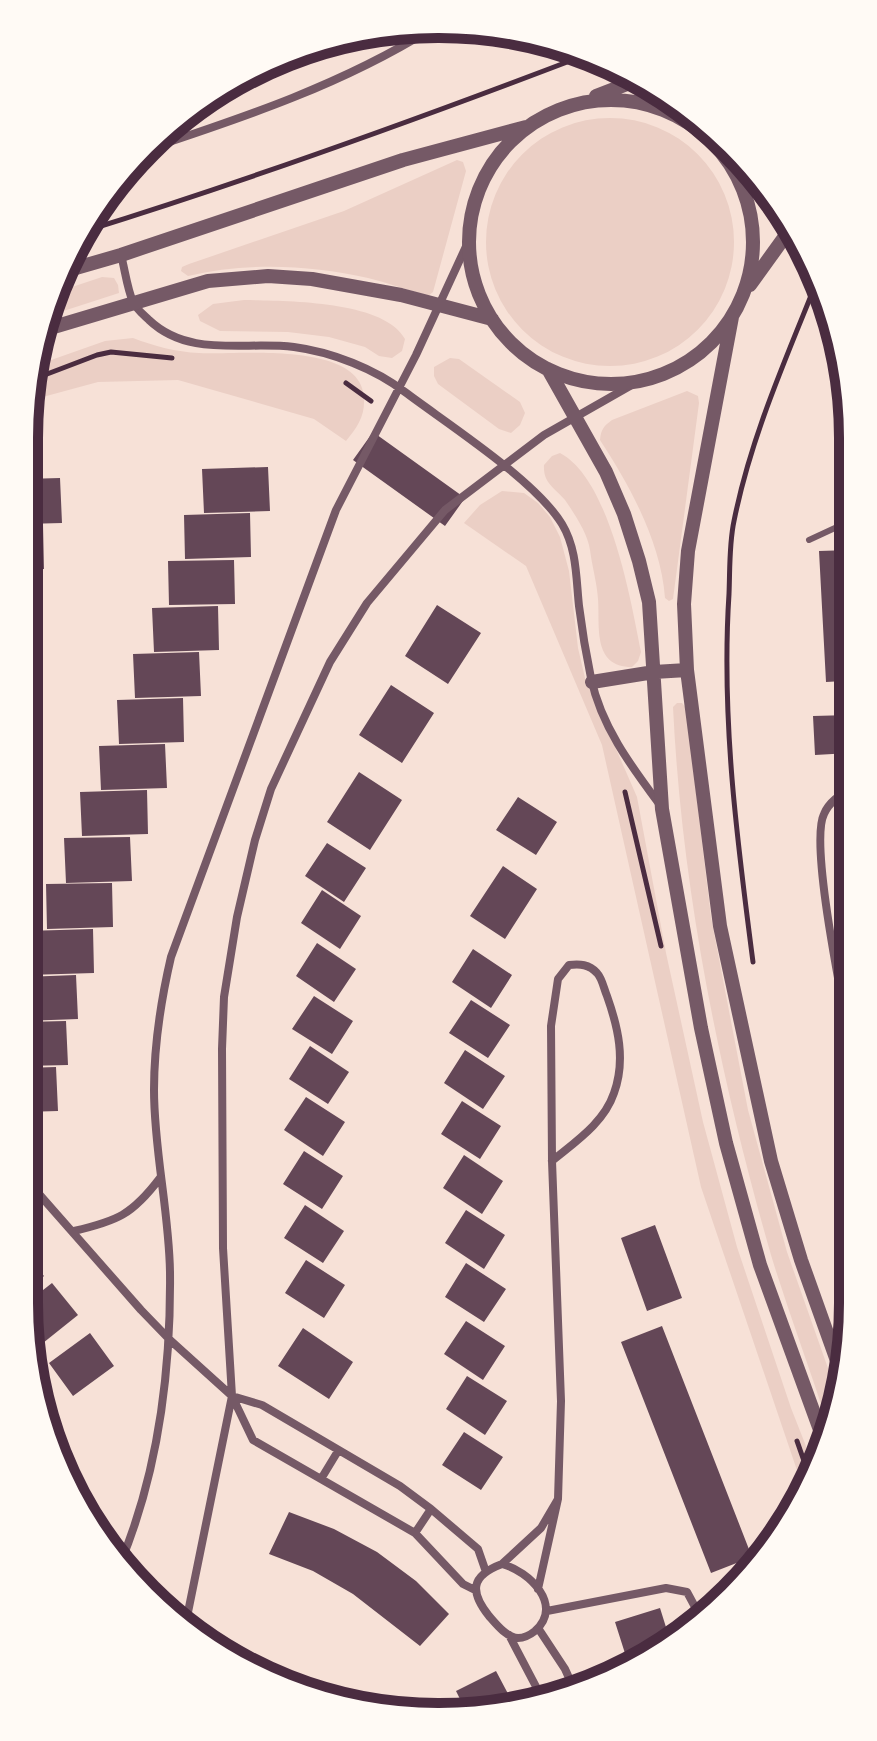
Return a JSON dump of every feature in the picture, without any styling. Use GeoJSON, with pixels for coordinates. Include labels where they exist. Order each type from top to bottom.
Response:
{"type":"FeatureCollection","features":[{"type":"Feature","properties":{"kind":"street"},"geometry":{"type":"LineString","coordinates":[[168,142],[242,118],[325,85],[386,57],[415,39]]}},
{"type":"Feature","properties":{"kind":"street"},"geometry":{"type":"LineString","coordinates":[[124,1550],[147,1478],[160,1415],[170,1340],[170,1270],[154,1089],[161,1000],[171,957],[336,510],[400,388],[469,240],[476,197],[496,158],[527,127],[550,113],[626,85]]}},
{"type":"Feature","properties":{"kind":"street"},"geometry":{"type":"LineString","coordinates":[[577,104],[611,100],[645,104],[675,116]]}},
{"type":"Feature","properties":{"kind":"street"},"geometry":{"type":"LineString","coordinates":[[76,268],[403,160],[527,127]]}},
{"type":"Feature","properties":{"kind":"street"},"geometry":{"type":"LineString","coordinates":[[728,162],[744,191],[752,224],[753,258],[745,291]]}},
{"type":"Feature","properties":{"kind":"street"},"geometry":{"type":"LineString","coordinates":[[469,240],[475,281],[492,319],[516,348],[548,369],[576,380],[606,385],[637,382],[665,374],[691,360],[714,341],[784,237]]}},
{"type":"Feature","properties":{"kind":"street"},"geometry":{"type":"LineString","coordinates":[[121,255],[134,305],[159,329],[198,345],[293,347],[331,355],[400,388],[503,466],[549,506],[564,527],[575,557],[580,609],[599,706],[615,739],[662,809]]}},
{"type":"Feature","properties":{"kind":"street"},"geometry":{"type":"LineString","coordinates":[[54,327],[208,281],[268,276],[312,279],[401,295],[492,319]]}},
{"type":"Feature","properties":{"kind":"street"},"geometry":{"type":"LineString","coordinates":[[732,317],[688,551],[684,604],[687,670],[720,926],[771,1161],[801,1260],[836,1357]]}},
{"type":"Feature","properties":{"kind":"street"},"geometry":{"type":"LineString","coordinates":[[548,369],[606,472],[624,514],[649,602],[662,809],[701,1028],[726,1143],[760,1265],[819,1427]]}},
{"type":"Feature","properties":{"kind":"street"},"geometry":{"type":"LineString","coordinates":[[188,1614],[232,1396],[223,1248],[224,997],[237,917],[271,789],[330,662],[367,603],[445,510],[544,435],[637,382]]}},
{"type":"Feature","properties":{"kind":"street"},"geometry":{"type":"LineString","coordinates":[[592,682],[687,670]]}},
{"type":"Feature","properties":{"kind":"street"},"geometry":{"type":"LineString","coordinates":[[839,796],[823,814],[820,835],[839,980]]}},
{"type":"Feature","properties":{"kind":"street"},"geometry":{"type":"LineString","coordinates":[[538,1589],[558,1499],[561,1401],[552,1161],[551,1026],[558,979],[569,965],[583,964],[599,974],[614,1016],[620,1040],[620,1069],[614,1095],[598,1122],[552,1161]]}},
{"type":"Feature","properties":{"kind":"street"},"geometry":{"type":"LineString","coordinates":[[74,1231],[112,1222],[134,1208],[161,1178]]}},
{"type":"Feature","properties":{"kind":"street"},"geometry":{"type":"LineString","coordinates":[[38,1192],[170,1340],[232,1396],[253,1440],[415,1533],[463,1584],[475,1590]]}},
{"type":"Feature","properties":{"kind":"street"},"geometry":{"type":"LineString","coordinates":[[232,1396],[262,1405],[400,1486],[478,1549],[486,1572]]}},
{"type":"Feature","properties":{"kind":"street"},"geometry":{"type":"LineString","coordinates":[[321,1479],[338,1451]]}},
{"type":"Feature","properties":{"kind":"street"},"geometry":{"type":"LineString","coordinates":[[538,1690],[509,1635],[476,1600],[475,1590],[486,1572],[502,1564],[541,1528],[558,1499]]}},
{"type":"Feature","properties":{"kind":"street"},"geometry":{"type":"LineString","coordinates":[[415,1533],[431,1509]]}},
{"type":"Feature","properties":{"kind":"street"},"geometry":{"type":"LineString","coordinates":[[502,1564],[521,1571],[545,1598],[547,1611],[538,1628],[519,1638],[509,1635]]}},
{"type":"Feature","properties":{"kind":"street"},"geometry":{"type":"LineString","coordinates":[[547,1611],[666,1588],[687,1592],[696,1609]]}},
{"type":"Feature","properties":{"kind":"street"},"geometry":{"type":"LineString","coordinates":[[538,1628],[570,1681]]}},
{"type":"Feature","properties":{"kind":"lane"},"geometry":{"type":"LineString","coordinates":[[809,540],[839,526]]}},
{"type":"Feature","properties":{"kind":"path"},"geometry":{"type":"LineString","coordinates":[[99,227],[437,113],[571,61]]}},
{"type":"Feature","properties":{"kind":"path"},"geometry":{"type":"LineString","coordinates":[[754,963],[737,838],[727,718],[727,615],[733,525],[751,447],[812,293]]}},
{"type":"Feature","properties":{"kind":"path"},"geometry":{"type":"LineString","coordinates":[[43,376],[111,352],[172,358]]}},
{"type":"Feature","properties":{"kind":"path"},"geometry":{"type":"LineString","coordinates":[[341,380],[387,412]]}},
{"type":"Feature","properties":{"kind":"shaded area"},"geometry":{"type":"Polygon","coordinates":[[[610,118],[634,120],[658,127],[698,154],[725,194],[732,218],[732,266],[725,290],[698,330],[658,357],[634,364],[610,366],[586,364],[562,357],[522,330],[495,290],[488,266],[486,242],[488,218],[495,194],[522,154],[562,127],[586,120],[610,118]]]}},
{"type":"Feature","properties":{"kind":"shaded area"},"geometry":{"type":"Polygon","coordinates":[[[457,160],[463,162],[466,171],[433,292],[428,296],[368,278],[324,270],[256,267],[188,276],[181,271],[189,264],[344,211],[457,160]]]}},
{"type":"Feature","properties":{"kind":"shaded area"},"geometry":{"type":"Polygon","coordinates":[[[102,277],[114,278],[119,293],[58,313],[67,289],[102,277]]]}},
{"type":"Feature","properties":{"kind":"shaded area"},"geometry":{"type":"Polygon","coordinates":[[[244,300],[307,302],[356,310],[394,326],[405,339],[402,351],[392,358],[329,337],[288,332],[220,331],[200,321],[198,315],[213,304],[244,300]]]}},
{"type":"Feature","properties":{"kind":"shaded area"},"geometry":{"type":"Polygon","coordinates":[[[133,338],[190,352],[295,354],[321,359],[343,367],[358,379],[364,398],[362,416],[346,441],[314,419],[178,380],[98,382],[40,398],[46,362],[105,341],[133,338]]]}},
{"type":"Feature","properties":{"kind":"shaded area"},"geometry":{"type":"Polygon","coordinates":[[[450,358],[459,359],[520,402],[525,413],[520,425],[511,433],[499,429],[438,384],[434,367],[450,358]]]}},
{"type":"Feature","properties":{"kind":"shaded area"},"geometry":{"type":"Polygon","coordinates":[[[687,391],[698,396],[699,403],[673,599],[669,601],[665,598],[657,556],[642,515],[600,440],[603,428],[612,420],[687,391]]]}},
{"type":"Feature","properties":{"kind":"shaded area"},"geometry":{"type":"Polygon","coordinates":[[[560,453],[577,467],[592,488],[616,543],[641,652],[632,667],[619,665],[604,653],[589,544],[576,517],[547,481],[544,471],[544,465],[552,456],[560,453]]]}},
{"type":"Feature","properties":{"kind":"shaded area"},"geometry":{"type":"Polygon","coordinates":[[[502,491],[524,493],[550,517],[560,537],[569,571],[578,648],[585,678],[637,797],[666,953],[703,1122],[737,1247],[809,1455],[799,1477],[701,1187],[602,745],[526,566],[464,523],[480,505],[502,491]]]}},
{"type":"Feature","properties":{"kind":"shaded area"},"geometry":{"type":"Polygon","coordinates":[[[682,703],[686,708],[711,917],[748,1110],[787,1252],[832,1378],[823,1412],[771,1255],[720,1052],[706,984],[685,846],[673,707],[682,703]]]}},
{"type":"Feature","properties":{"kind":"building"},"geometry":{"type":"Polygon","coordinates":[[[373,432],[465,498],[445,526],[353,460],[373,432]]]}},
{"type":"Feature","properties":{"kind":"building"},"geometry":{"type":"Polygon","coordinates":[[[268,467],[270,511],[204,513],[202,469],[268,467]]]}},
{"type":"Feature","properties":{"kind":"building"},"geometry":{"type":"Polygon","coordinates":[[[60,478],[62,523],[38,524],[38,479],[60,478]]]}},
{"type":"Feature","properties":{"kind":"building"},"geometry":{"type":"Polygon","coordinates":[[[250,513],[251,557],[185,559],[184,515],[250,513]]]}},
{"type":"Feature","properties":{"kind":"building"},"geometry":{"type":"Polygon","coordinates":[[[38,525],[43,525],[44,569],[38,569],[38,525]]]}},
{"type":"Feature","properties":{"kind":"building"},"geometry":{"type":"Polygon","coordinates":[[[839,550],[839,681],[826,682],[819,551],[839,550]]]}},
{"type":"Feature","properties":{"kind":"building"},"geometry":{"type":"Polygon","coordinates":[[[234,560],[235,604],[169,605],[168,561],[234,560]]]}},
{"type":"Feature","properties":{"kind":"building"},"geometry":{"type":"Polygon","coordinates":[[[437,605],[481,633],[448,684],[405,656],[437,605]]]}},
{"type":"Feature","properties":{"kind":"building"},"geometry":{"type":"Polygon","coordinates":[[[218,606],[219,650],[154,652],[152,608],[218,606]]]}},
{"type":"Feature","properties":{"kind":"building"},"geometry":{"type":"Polygon","coordinates":[[[199,652],[201,696],[135,698],[133,654],[199,652]]]}},
{"type":"Feature","properties":{"kind":"building"},"geometry":{"type":"Polygon","coordinates":[[[391,685],[434,713],[402,763],[359,735],[391,685]]]}},
{"type":"Feature","properties":{"kind":"building"},"geometry":{"type":"Polygon","coordinates":[[[183,698],[184,742],[119,744],[117,700],[183,698]]]}},
{"type":"Feature","properties":{"kind":"building"},"geometry":{"type":"Polygon","coordinates":[[[839,715],[839,754],[815,755],[813,716],[839,715]]]}},
{"type":"Feature","properties":{"kind":"building"},"geometry":{"type":"Polygon","coordinates":[[[165,744],[167,788],[101,790],[99,746],[165,744]]]}},
{"type":"Feature","properties":{"kind":"building"},"geometry":{"type":"Polygon","coordinates":[[[359,772],[402,800],[370,850],[327,822],[359,772]]]}},
{"type":"Feature","properties":{"kind":"building"},"geometry":{"type":"Polygon","coordinates":[[[147,790],[148,834],[82,836],[80,792],[147,790]]]}},
{"type":"Feature","properties":{"kind":"building"},"geometry":{"type":"Polygon","coordinates":[[[518,797],[557,822],[536,855],[496,830],[518,797]]]}},
{"type":"Feature","properties":{"kind":"building"},"geometry":{"type":"Polygon","coordinates":[[[130,837],[132,881],[66,883],[64,838],[130,837]]]}},
{"type":"Feature","properties":{"kind":"building"},"geometry":{"type":"Polygon","coordinates":[[[327,843],[366,868],[344,902],[305,876],[327,843]]]}},
{"type":"Feature","properties":{"kind":"building"},"geometry":{"type":"Polygon","coordinates":[[[503,866],[537,889],[505,939],[470,916],[503,866]]]}},
{"type":"Feature","properties":{"kind":"building"},"geometry":{"type":"Polygon","coordinates":[[[112,883],[113,927],[47,929],[46,884],[112,883]]]}},
{"type":"Feature","properties":{"kind":"building"},"geometry":{"type":"Polygon","coordinates":[[[322,890],[361,916],[340,949],[301,923],[322,890]]]}},
{"type":"Feature","properties":{"kind":"building"},"geometry":{"type":"Polygon","coordinates":[[[93,929],[94,973],[38,975],[38,931],[93,929]]]}},
{"type":"Feature","properties":{"kind":"building"},"geometry":{"type":"Polygon","coordinates":[[[317,943],[356,969],[334,1002],[296,976],[317,943]]]}},
{"type":"Feature","properties":{"kind":"building"},"geometry":{"type":"Polygon","coordinates":[[[473,949],[512,975],[491,1008],[452,982],[473,949]]]}},
{"type":"Feature","properties":{"kind":"building"},"geometry":{"type":"Polygon","coordinates":[[[76,975],[78,1019],[38,1020],[38,976],[76,975]]]}},
{"type":"Feature","properties":{"kind":"building"},"geometry":{"type":"Polygon","coordinates":[[[314,996],[353,1021],[332,1054],[292,1029],[314,996]]]}},
{"type":"Feature","properties":{"kind":"building"},"geometry":{"type":"Polygon","coordinates":[[[471,1000],[510,1025],[488,1058],[449,1033],[471,1000]]]}},
{"type":"Feature","properties":{"kind":"building"},"geometry":{"type":"Polygon","coordinates":[[[66,1021],[68,1065],[38,1066],[38,1022],[66,1021]]]}},
{"type":"Feature","properties":{"kind":"building"},"geometry":{"type":"Polygon","coordinates":[[[310,1046],[349,1072],[328,1104],[289,1079],[310,1046]]]}},
{"type":"Feature","properties":{"kind":"building"},"geometry":{"type":"Polygon","coordinates":[[[465,1050],[505,1076],[483,1109],[444,1083],[465,1050]]]}},
{"type":"Feature","properties":{"kind":"building"},"geometry":{"type":"Polygon","coordinates":[[[56,1067],[58,1111],[38,1112],[38,1068],[56,1067]]]}},
{"type":"Feature","properties":{"kind":"building"},"geometry":{"type":"Polygon","coordinates":[[[306,1097],[345,1122],[323,1156],[284,1130],[306,1097]]]}},
{"type":"Feature","properties":{"kind":"building"},"geometry":{"type":"Polygon","coordinates":[[[462,1101],[501,1126],[480,1159],[441,1134],[462,1101]]]}},
{"type":"Feature","properties":{"kind":"building"},"geometry":{"type":"Polygon","coordinates":[[[304,1151],[343,1176],[322,1209],[283,1184],[304,1151]]]}},
{"type":"Feature","properties":{"kind":"building"},"geometry":{"type":"Polygon","coordinates":[[[464,1155],[503,1181],[482,1214],[443,1188],[464,1155]]]}},
{"type":"Feature","properties":{"kind":"building"},"geometry":{"type":"Polygon","coordinates":[[[305,1205],[344,1231],[323,1263],[284,1238],[305,1205]]]}},
{"type":"Feature","properties":{"kind":"building"},"geometry":{"type":"Polygon","coordinates":[[[466,1210],[505,1235],[484,1269],[445,1243],[466,1210]]]}},
{"type":"Feature","properties":{"kind":"building"},"geometry":{"type":"Polygon","coordinates":[[[655,1225],[682,1298],[647,1311],[621,1238],[655,1225]]]}},
{"type":"Feature","properties":{"kind":"building"},"geometry":{"type":"Polygon","coordinates":[[[306,1260],[345,1285],[324,1318],[285,1293],[306,1260]]]}},
{"type":"Feature","properties":{"kind":"building"},"geometry":{"type":"Polygon","coordinates":[[[466,1263],[506,1289],[484,1322],[445,1297],[466,1263]]]}},
{"type":"Feature","properties":{"kind":"building"},"geometry":{"type":"Polygon","coordinates":[[[52,1283],[78,1315],[40,1345],[39,1329],[38,1294],[52,1283]]]}},
{"type":"Feature","properties":{"kind":"building"},"geometry":{"type":"Polygon","coordinates":[[[466,1321],[505,1346],[483,1380],[444,1354],[466,1321]]]}},
{"type":"Feature","properties":{"kind":"building"},"geometry":{"type":"Polygon","coordinates":[[[662,1326],[751,1553],[746,1559],[711,1573],[621,1342],[662,1326]]]}},
{"type":"Feature","properties":{"kind":"building"},"geometry":{"type":"Polygon","coordinates":[[[303,1328],[353,1362],[329,1399],[278,1366],[303,1328]]]}},
{"type":"Feature","properties":{"kind":"building"},"geometry":{"type":"Polygon","coordinates":[[[90,1333],[114,1366],[73,1396],[49,1363],[90,1333]]]}},
{"type":"Feature","properties":{"kind":"building"},"geometry":{"type":"Polygon","coordinates":[[[467,1376],[507,1401],[485,1435],[446,1409],[467,1376]]]}},
{"type":"Feature","properties":{"kind":"building"},"geometry":{"type":"Polygon","coordinates":[[[464,1432],[503,1457],[481,1490],[442,1465],[464,1432]]]}},
{"type":"Feature","properties":{"kind":"building"},"geometry":{"type":"Polygon","coordinates":[[[289,1512],[334,1529],[377,1552],[416,1581],[449,1614],[420,1646],[353,1594],[313,1571],[269,1554],[289,1512]]]}},
{"type":"Feature","properties":{"kind":"building"},"geometry":{"type":"Polygon","coordinates":[[[660,1608],[667,1631],[626,1656],[615,1622],[660,1608]]]}},
{"type":"Feature","properties":{"kind":"building"},"geometry":{"type":"Polygon","coordinates":[[[496,1671],[509,1696],[462,1702],[456,1691],[496,1671]]]}}]}
